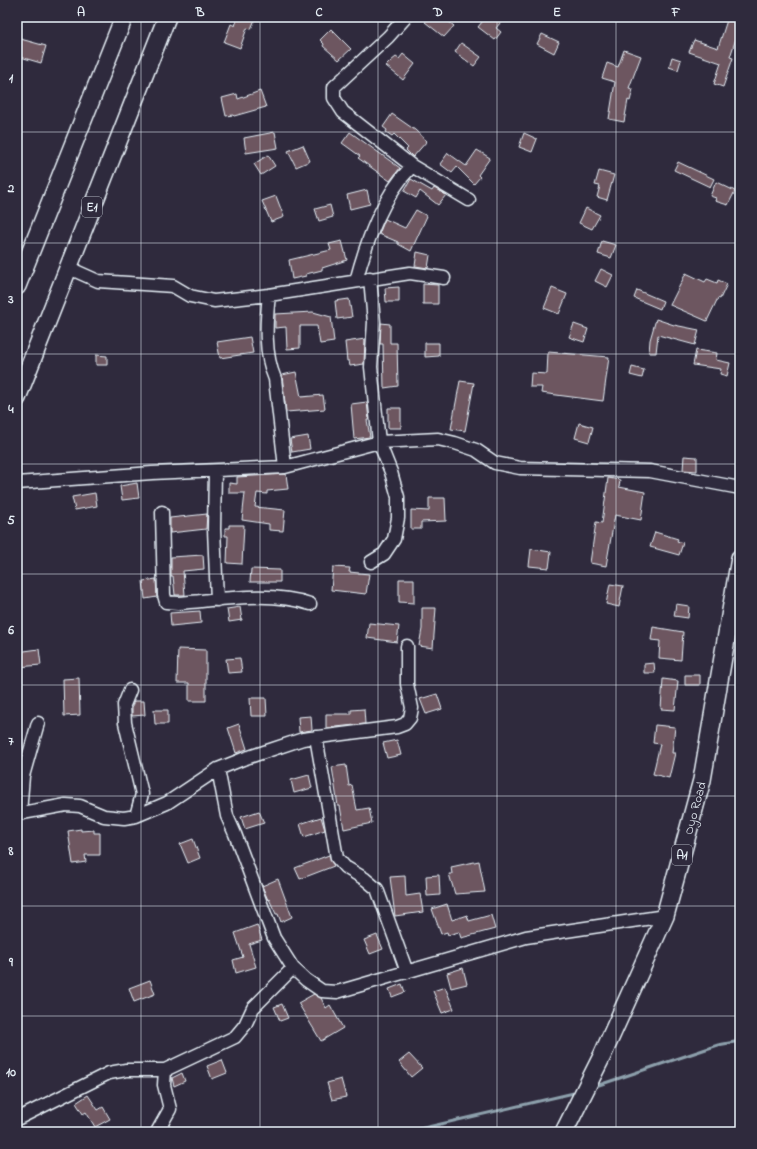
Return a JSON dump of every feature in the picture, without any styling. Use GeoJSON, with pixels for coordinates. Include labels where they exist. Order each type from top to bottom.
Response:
{"type":"FeatureCollection","features":[{"type":"Feature","properties":{"kind":"highway"},"geometry":{"type":"LineString","coordinates":[[17,286],[124,17]]}},
{"type":"Feature","properties":{"kind":"highway","name":"E1"},"geometry":{"type":"LineString","coordinates":[[17,398],[167,17]]}},
{"type":"Feature","properties":{"kind":"highway","name":"Oyo Road"},"geometry":{"type":"LineString","coordinates":[[564,1132],[602,1056],[665,916],[702,780],[739,567]]}},
{"type":"Feature","properties":{"kind":"street"},"geometry":{"type":"LineString","coordinates":[[406,17],[388,38],[334,88],[334,98],[343,112],[412,166],[469,200]]}},
{"type":"Feature","properties":{"kind":"street"},"geometry":{"type":"LineString","coordinates":[[356,281],[364,248],[382,209],[404,174],[412,166]]}},
{"type":"Feature","properties":{"kind":"street"},"geometry":{"type":"LineString","coordinates":[[69,268],[98,281],[173,286],[190,296],[214,301],[269,296],[370,278],[410,273],[444,278]]}},
{"type":"Feature","properties":{"kind":"street"},"geometry":{"type":"LineString","coordinates":[[370,278],[374,322],[371,367],[379,442],[391,472],[398,497],[398,518],[394,539],[384,554],[371,562]]}},
{"type":"Feature","properties":{"kind":"street"},"geometry":{"type":"LineString","coordinates":[[269,296],[266,316],[268,348],[270,368],[275,379],[285,467]]}},
{"type":"Feature","properties":{"kind":"street"},"geometry":{"type":"LineString","coordinates":[[17,483],[152,473],[285,467],[379,442],[438,439],[476,450],[495,463],[520,468],[650,471],[740,488]]}},
{"type":"Feature","properties":{"kind":"street"},"geometry":{"type":"LineString","coordinates":[[215,471],[214,530],[217,600]]}},
{"type":"Feature","properties":{"kind":"street"},"geometry":{"type":"LineString","coordinates":[[162,512],[164,596],[166,602],[178,603],[266,597],[295,598],[310,604]]}},
{"type":"Feature","properties":{"kind":"street"},"geometry":{"type":"LineString","coordinates":[[38,723],[23,776],[18,814],[66,805],[80,806],[104,816],[124,818],[136,816],[167,803],[218,769],[303,739],[397,727],[405,724],[410,718],[412,708],[407,684],[407,646]]}},
{"type":"Feature","properties":{"kind":"street"},"geometry":{"type":"LineString","coordinates":[[130,690],[124,705],[125,723],[142,794],[136,816]]}},
{"type":"Feature","properties":{"kind":"street"},"geometry":{"type":"LineString","coordinates":[[316,737],[337,858],[345,867],[365,879],[377,889],[407,972]]}},
{"type":"Feature","properties":{"kind":"street"},"geometry":{"type":"LineString","coordinates":[[218,769],[227,816],[274,938],[293,968],[322,991],[336,992],[526,937],[665,916]]}},
{"type":"Feature","properties":{"kind":"street"},"geometry":{"type":"LineString","coordinates":[[17,1118],[109,1073],[126,1070],[165,1070],[235,1037],[245,1025],[253,1008],[293,968]]}},
{"type":"Feature","properties":{"kind":"street"},"geometry":{"type":"LineString","coordinates":[[158,1132],[170,1109],[164,1085],[165,1070]]}},
{"type":"Feature","properties":{"kind":"building"},"geometry":{"type":"Polygon","coordinates":[[[238,17],[256,17],[251,29],[247,28],[240,48],[224,42],[231,24],[235,26],[238,17]]]}},
{"type":"Feature","properties":{"kind":"building"},"geometry":{"type":"Polygon","coordinates":[[[429,17],[443,17],[454,26],[444,37],[425,22],[429,17]]]}},
{"type":"Feature","properties":{"kind":"building"},"geometry":{"type":"Polygon","coordinates":[[[486,17],[505,17],[496,28],[501,32],[495,40],[478,27],[486,17]]]}},
{"type":"Feature","properties":{"kind":"building"},"geometry":{"type":"Polygon","coordinates":[[[728,17],[740,17],[740,26],[730,57],[733,58],[723,87],[714,84],[721,63],[689,52],[694,40],[718,48],[728,17]]]}},
{"type":"Feature","properties":{"kind":"building"},"geometry":{"type":"Polygon","coordinates":[[[331,29],[351,49],[339,60],[323,46],[324,44],[320,40],[331,29]]]}},
{"type":"Feature","properties":{"kind":"building"},"geometry":{"type":"Polygon","coordinates":[[[542,34],[559,42],[554,53],[537,44],[542,34]]]}},
{"type":"Feature","properties":{"kind":"building"},"geometry":{"type":"Polygon","coordinates":[[[17,38],[46,46],[41,63],[17,56],[17,38]]]}},
{"type":"Feature","properties":{"kind":"building"},"geometry":{"type":"Polygon","coordinates":[[[461,43],[481,57],[474,66],[455,52],[461,43]]]}},
{"type":"Feature","properties":{"kind":"building"},"geometry":{"type":"Polygon","coordinates":[[[624,50],[641,56],[629,88],[633,89],[630,101],[628,100],[624,122],[609,119],[615,82],[602,78],[607,63],[618,67],[624,50]]]}},
{"type":"Feature","properties":{"kind":"building"},"geometry":{"type":"Polygon","coordinates":[[[403,54],[415,64],[403,80],[386,66],[396,57],[399,59],[403,54]]]}},
{"type":"Feature","properties":{"kind":"building"},"geometry":{"type":"Polygon","coordinates":[[[672,57],[681,60],[678,70],[669,67],[672,57]]]}},
{"type":"Feature","properties":{"kind":"building"},"geometry":{"type":"Polygon","coordinates":[[[260,91],[266,107],[234,116],[226,116],[222,98],[237,94],[238,99],[260,91]]]}},
{"type":"Feature","properties":{"kind":"building"},"geometry":{"type":"Polygon","coordinates":[[[392,114],[415,130],[427,141],[413,157],[406,150],[408,148],[394,134],[392,136],[386,132],[387,130],[383,127],[392,114]]]}},
{"type":"Feature","properties":{"kind":"building"},"geometry":{"type":"Polygon","coordinates":[[[275,132],[278,148],[246,153],[244,138],[275,132]]]}},
{"type":"Feature","properties":{"kind":"building"},"geometry":{"type":"Polygon","coordinates":[[[350,132],[400,168],[390,181],[358,158],[360,156],[342,143],[350,132]]]}},
{"type":"Feature","properties":{"kind":"building"},"geometry":{"type":"Polygon","coordinates":[[[524,133],[537,139],[532,152],[519,147],[524,133]]]}},
{"type":"Feature","properties":{"kind":"building"},"geometry":{"type":"Polygon","coordinates":[[[303,145],[310,161],[296,167],[288,151],[303,145]]]}},
{"type":"Feature","properties":{"kind":"building"},"geometry":{"type":"Polygon","coordinates":[[[477,150],[490,158],[478,175],[480,177],[474,184],[457,167],[452,173],[440,164],[448,153],[466,166],[477,150]]]}},
{"type":"Feature","properties":{"kind":"building"},"geometry":{"type":"Polygon","coordinates":[[[268,155],[275,166],[261,175],[254,164],[268,155]]]}},
{"type":"Feature","properties":{"kind":"building"},"geometry":{"type":"Polygon","coordinates":[[[678,162],[714,179],[710,187],[674,170],[678,162]]]}},
{"type":"Feature","properties":{"kind":"building"},"geometry":{"type":"Polygon","coordinates":[[[599,171],[614,175],[607,200],[597,197],[600,186],[595,185],[599,171]]]}},
{"type":"Feature","properties":{"kind":"building"},"geometry":{"type":"Polygon","coordinates":[[[411,179],[432,191],[434,188],[446,195],[438,205],[420,191],[416,198],[404,191],[411,179]]]}},
{"type":"Feature","properties":{"kind":"building"},"geometry":{"type":"Polygon","coordinates":[[[716,182],[735,191],[728,205],[715,201],[716,198],[710,196],[716,182]]]}},
{"type":"Feature","properties":{"kind":"building"},"geometry":{"type":"Polygon","coordinates":[[[367,190],[370,204],[350,209],[347,195],[367,190]]]}},
{"type":"Feature","properties":{"kind":"building"},"geometry":{"type":"Polygon","coordinates":[[[276,196],[284,217],[271,222],[262,201],[276,196]]]}},
{"type":"Feature","properties":{"kind":"building"},"geometry":{"type":"Polygon","coordinates":[[[330,205],[333,217],[319,221],[315,209],[330,205]]]}},
{"type":"Feature","properties":{"kind":"building"},"geometry":{"type":"Polygon","coordinates":[[[586,208],[600,215],[592,229],[579,223],[586,208]]]}},
{"type":"Feature","properties":{"kind":"building"},"geometry":{"type":"Polygon","coordinates":[[[416,210],[427,216],[411,251],[398,244],[398,242],[379,234],[385,219],[405,228],[416,210]]]}},
{"type":"Feature","properties":{"kind":"building"},"geometry":{"type":"Polygon","coordinates":[[[342,241],[347,260],[322,268],[322,270],[306,274],[306,276],[292,279],[289,260],[331,250],[329,244],[342,241]]]}},
{"type":"Feature","properties":{"kind":"building"},"geometry":{"type":"Polygon","coordinates":[[[602,241],[616,245],[611,258],[598,254],[602,241]]]}},
{"type":"Feature","properties":{"kind":"building"},"geometry":{"type":"Polygon","coordinates":[[[417,252],[430,255],[428,268],[415,266],[417,252]]]}},
{"type":"Feature","properties":{"kind":"building"},"geometry":{"type":"Polygon","coordinates":[[[601,269],[613,275],[607,287],[595,281],[601,269]]]}},
{"type":"Feature","properties":{"kind":"building"},"geometry":{"type":"Polygon","coordinates":[[[686,273],[705,282],[707,279],[717,283],[718,280],[727,284],[720,299],[718,298],[707,321],[670,305],[686,273]]]}},
{"type":"Feature","properties":{"kind":"building"},"geometry":{"type":"Polygon","coordinates":[[[423,284],[438,285],[438,304],[423,304],[423,284]]]}},
{"type":"Feature","properties":{"kind":"building"},"geometry":{"type":"Polygon","coordinates":[[[399,287],[399,302],[386,302],[385,288],[399,287]]]}},
{"type":"Feature","properties":{"kind":"building"},"geometry":{"type":"Polygon","coordinates":[[[552,288],[567,294],[559,314],[544,308],[552,288]]]}},
{"type":"Feature","properties":{"kind":"building"},"geometry":{"type":"Polygon","coordinates":[[[637,290],[663,301],[660,309],[634,298],[637,290]]]}},
{"type":"Feature","properties":{"kind":"building"},"geometry":{"type":"Polygon","coordinates":[[[349,299],[352,317],[337,319],[335,301],[349,299]]]}},
{"type":"Feature","properties":{"kind":"building"},"geometry":{"type":"Polygon","coordinates":[[[313,312],[331,317],[334,342],[320,344],[317,326],[300,326],[300,348],[287,349],[286,327],[275,328],[275,314],[313,312]]]}},
{"type":"Feature","properties":{"kind":"building"},"geometry":{"type":"Polygon","coordinates":[[[656,319],[674,325],[699,330],[695,345],[658,335],[656,353],[649,353],[650,340],[656,319]]]}},
{"type":"Feature","properties":{"kind":"building"},"geometry":{"type":"Polygon","coordinates":[[[381,323],[390,324],[390,343],[397,343],[398,386],[384,388],[383,344],[380,344],[381,323]]]}},
{"type":"Feature","properties":{"kind":"building"},"geometry":{"type":"Polygon","coordinates":[[[574,324],[588,329],[584,342],[569,337],[574,324]]]}},
{"type":"Feature","properties":{"kind":"building"},"geometry":{"type":"Polygon","coordinates":[[[250,337],[253,353],[220,358],[217,342],[250,337]]]}},
{"type":"Feature","properties":{"kind":"building"},"geometry":{"type":"Polygon","coordinates":[[[365,339],[364,364],[350,366],[349,361],[347,361],[345,342],[365,339]]]}},
{"type":"Feature","properties":{"kind":"building"},"geometry":{"type":"Polygon","coordinates":[[[425,343],[439,343],[439,356],[425,357],[425,343]]]}},
{"type":"Feature","properties":{"kind":"building"},"geometry":{"type":"Polygon","coordinates":[[[696,350],[717,353],[716,360],[730,363],[727,376],[720,374],[721,369],[693,365],[696,350]]]}},
{"type":"Feature","properties":{"kind":"building"},"geometry":{"type":"Polygon","coordinates":[[[548,352],[609,357],[603,401],[541,393],[542,387],[530,387],[531,373],[547,374],[548,352]]]}},
{"type":"Feature","properties":{"kind":"building"},"geometry":{"type":"Polygon","coordinates":[[[96,355],[107,356],[107,365],[96,365],[96,355]]]}},
{"type":"Feature","properties":{"kind":"building"},"geometry":{"type":"Polygon","coordinates":[[[632,367],[644,370],[642,378],[630,375],[632,367]]]}},
{"type":"Feature","properties":{"kind":"building"},"geometry":{"type":"Polygon","coordinates":[[[296,372],[301,397],[323,395],[325,409],[286,412],[282,375],[296,372]]]}},
{"type":"Feature","properties":{"kind":"building"},"geometry":{"type":"Polygon","coordinates":[[[460,381],[474,383],[465,431],[451,429],[460,381]]]}},
{"type":"Feature","properties":{"kind":"building"},"geometry":{"type":"Polygon","coordinates":[[[367,402],[369,420],[367,420],[370,437],[354,439],[351,404],[367,402]]]}},
{"type":"Feature","properties":{"kind":"building"},"geometry":{"type":"Polygon","coordinates":[[[388,408],[401,408],[401,428],[388,428],[388,408]]]}},
{"type":"Feature","properties":{"kind":"building"},"geometry":{"type":"Polygon","coordinates":[[[579,423],[593,427],[589,442],[575,438],[579,423]]]}},
{"type":"Feature","properties":{"kind":"building"},"geometry":{"type":"Polygon","coordinates":[[[308,436],[310,449],[292,452],[290,439],[308,436]]]}},
{"type":"Feature","properties":{"kind":"building"},"geometry":{"type":"Polygon","coordinates":[[[684,456],[697,457],[697,471],[683,470],[684,456]]]}},
{"type":"Feature","properties":{"kind":"building"},"geometry":{"type":"Polygon","coordinates":[[[286,474],[288,489],[267,491],[267,494],[257,493],[255,507],[285,510],[283,531],[269,530],[269,524],[242,520],[245,493],[229,493],[229,483],[237,484],[237,477],[286,474]]]}},
{"type":"Feature","properties":{"kind":"building"},"geometry":{"type":"Polygon","coordinates":[[[608,478],[620,480],[619,487],[645,492],[641,520],[615,515],[606,566],[590,563],[596,522],[602,523],[608,478]]]}},
{"type":"Feature","properties":{"kind":"building"},"geometry":{"type":"Polygon","coordinates":[[[137,483],[139,498],[122,500],[120,486],[137,483]]]}},
{"type":"Feature","properties":{"kind":"building"},"geometry":{"type":"Polygon","coordinates":[[[95,493],[97,506],[75,510],[72,497],[95,493]]]}},
{"type":"Feature","properties":{"kind":"building"},"geometry":{"type":"Polygon","coordinates":[[[429,498],[445,498],[446,521],[421,522],[421,529],[411,529],[411,510],[429,511],[429,498]]]}},
{"type":"Feature","properties":{"kind":"building"},"geometry":{"type":"Polygon","coordinates":[[[207,514],[206,529],[170,533],[170,518],[207,514]]]}},
{"type":"Feature","properties":{"kind":"building"},"geometry":{"type":"Polygon","coordinates":[[[229,525],[244,525],[242,564],[227,563],[228,536],[225,536],[225,528],[229,528],[229,525]]]}},
{"type":"Feature","properties":{"kind":"building"},"geometry":{"type":"Polygon","coordinates":[[[655,532],[678,539],[677,541],[683,543],[679,555],[650,547],[655,532]]]}},
{"type":"Feature","properties":{"kind":"building"},"geometry":{"type":"Polygon","coordinates":[[[531,549],[551,552],[549,568],[529,566],[531,549]]]}},
{"type":"Feature","properties":{"kind":"building"},"geometry":{"type":"Polygon","coordinates":[[[203,555],[204,569],[183,571],[185,595],[175,595],[173,576],[171,576],[171,557],[203,555]]]}},
{"type":"Feature","properties":{"kind":"building"},"geometry":{"type":"Polygon","coordinates":[[[333,567],[350,568],[349,572],[369,574],[366,594],[331,590],[333,567]]]}},
{"type":"Feature","properties":{"kind":"building"},"geometry":{"type":"Polygon","coordinates":[[[251,569],[280,570],[280,582],[250,582],[251,569]]]}},
{"type":"Feature","properties":{"kind":"building"},"geometry":{"type":"Polygon","coordinates":[[[156,579],[157,597],[145,599],[143,581],[156,579]]]}},
{"type":"Feature","properties":{"kind":"building"},"geometry":{"type":"Polygon","coordinates":[[[399,579],[414,579],[414,603],[399,602],[399,579]]]}},
{"type":"Feature","properties":{"kind":"building"},"geometry":{"type":"Polygon","coordinates":[[[610,584],[623,586],[619,607],[606,604],[610,584]]]}},
{"type":"Feature","properties":{"kind":"building"},"geometry":{"type":"Polygon","coordinates":[[[676,604],[689,606],[688,618],[674,616],[676,604]]]}},
{"type":"Feature","properties":{"kind":"building"},"geometry":{"type":"Polygon","coordinates":[[[240,607],[242,620],[229,622],[227,609],[240,607]]]}},
{"type":"Feature","properties":{"kind":"building"},"geometry":{"type":"Polygon","coordinates":[[[422,608],[436,608],[433,648],[419,646],[422,629],[422,608]]]}},
{"type":"Feature","properties":{"kind":"building"},"geometry":{"type":"Polygon","coordinates":[[[200,611],[201,623],[171,626],[170,613],[200,611]]]}},
{"type":"Feature","properties":{"kind":"building"},"geometry":{"type":"Polygon","coordinates":[[[369,623],[399,626],[397,642],[367,638],[369,623]]]}},
{"type":"Feature","properties":{"kind":"building"},"geometry":{"type":"Polygon","coordinates":[[[653,627],[683,632],[681,660],[659,658],[660,641],[651,640],[653,627]]]}},
{"type":"Feature","properties":{"kind":"building"},"geometry":{"type":"Polygon","coordinates":[[[39,649],[41,665],[18,667],[17,652],[39,649]]]}},
{"type":"Feature","properties":{"kind":"building"},"geometry":{"type":"Polygon","coordinates":[[[178,649],[206,650],[206,701],[189,701],[189,683],[177,683],[178,649]]]}},
{"type":"Feature","properties":{"kind":"building"},"geometry":{"type":"Polygon","coordinates":[[[240,658],[242,672],[228,673],[226,659],[240,658]]]}},
{"type":"Feature","properties":{"kind":"building"},"geometry":{"type":"Polygon","coordinates":[[[654,663],[655,673],[644,673],[644,664],[654,663]]]}},
{"type":"Feature","properties":{"kind":"building"},"geometry":{"type":"Polygon","coordinates":[[[685,675],[700,675],[700,685],[685,685],[685,675]]]}},
{"type":"Feature","properties":{"kind":"building"},"geometry":{"type":"Polygon","coordinates":[[[79,678],[80,715],[64,716],[63,679],[79,678]]]}},
{"type":"Feature","properties":{"kind":"building"},"geometry":{"type":"Polygon","coordinates":[[[663,679],[678,681],[675,710],[661,709],[663,679]]]}},
{"type":"Feature","properties":{"kind":"building"},"geometry":{"type":"Polygon","coordinates":[[[437,694],[442,709],[426,714],[420,699],[437,694]]]}},
{"type":"Feature","properties":{"kind":"building"},"geometry":{"type":"Polygon","coordinates":[[[250,698],[266,698],[267,716],[251,716],[250,698]]]}},
{"type":"Feature","properties":{"kind":"building"},"geometry":{"type":"Polygon","coordinates":[[[134,701],[144,701],[145,715],[132,716],[132,706],[134,701]]]}},
{"type":"Feature","properties":{"kind":"building"},"geometry":{"type":"Polygon","coordinates":[[[364,709],[365,724],[326,728],[326,714],[351,714],[351,710],[364,709]]]}},
{"type":"Feature","properties":{"kind":"building"},"geometry":{"type":"Polygon","coordinates":[[[154,710],[168,710],[168,724],[155,724],[154,710]]]}},
{"type":"Feature","properties":{"kind":"building"},"geometry":{"type":"Polygon","coordinates":[[[311,716],[312,730],[299,732],[298,717],[311,716]]]}},
{"type":"Feature","properties":{"kind":"building"},"geometry":{"type":"Polygon","coordinates":[[[239,724],[247,749],[236,753],[228,728],[239,724]]]}},
{"type":"Feature","properties":{"kind":"building"},"geometry":{"type":"Polygon","coordinates":[[[655,725],[675,727],[672,753],[675,753],[669,778],[653,774],[660,744],[653,743],[655,725]]]}},
{"type":"Feature","properties":{"kind":"building"},"geometry":{"type":"Polygon","coordinates":[[[397,740],[401,755],[387,758],[383,743],[397,740]]]}},
{"type":"Feature","properties":{"kind":"building"},"geometry":{"type":"Polygon","coordinates":[[[346,765],[349,786],[352,785],[357,810],[369,808],[372,823],[344,829],[340,806],[338,806],[332,767],[346,765]]]}},
{"type":"Feature","properties":{"kind":"building"},"geometry":{"type":"Polygon","coordinates":[[[309,775],[312,788],[294,793],[291,780],[309,775]]]}},
{"type":"Feature","properties":{"kind":"building"},"geometry":{"type":"Polygon","coordinates":[[[259,811],[264,823],[245,829],[241,817],[259,811]]]}},
{"type":"Feature","properties":{"kind":"building"},"geometry":{"type":"Polygon","coordinates":[[[321,817],[325,830],[304,837],[300,824],[321,817]]]}},
{"type":"Feature","properties":{"kind":"building"},"geometry":{"type":"Polygon","coordinates":[[[81,829],[81,831],[94,830],[94,833],[100,833],[100,855],[85,855],[86,862],[73,864],[68,831],[81,829]]]}},
{"type":"Feature","properties":{"kind":"building"},"geometry":{"type":"Polygon","coordinates":[[[193,839],[200,858],[188,863],[180,844],[193,839]]]}},
{"type":"Feature","properties":{"kind":"building"},"geometry":{"type":"Polygon","coordinates":[[[329,855],[334,866],[300,879],[295,868],[329,855]]]}},
{"type":"Feature","properties":{"kind":"building"},"geometry":{"type":"Polygon","coordinates":[[[479,861],[485,892],[455,894],[449,874],[452,874],[451,867],[479,861]]]}},
{"type":"Feature","properties":{"kind":"building"},"geometry":{"type":"Polygon","coordinates":[[[439,875],[440,895],[427,896],[426,876],[439,875]]]}},
{"type":"Feature","properties":{"kind":"building"},"geometry":{"type":"Polygon","coordinates":[[[405,876],[406,896],[420,894],[423,912],[395,916],[390,877],[405,876]]]}},
{"type":"Feature","properties":{"kind":"building"},"geometry":{"type":"Polygon","coordinates":[[[278,879],[292,917],[281,922],[278,914],[276,914],[269,899],[268,900],[262,886],[278,879]]]}},
{"type":"Feature","properties":{"kind":"building"},"geometry":{"type":"Polygon","coordinates":[[[447,904],[452,920],[467,915],[469,921],[491,915],[495,929],[461,938],[459,932],[448,935],[447,932],[441,934],[432,909],[447,904]]]}},
{"type":"Feature","properties":{"kind":"building"},"geometry":{"type":"Polygon","coordinates":[[[257,925],[262,940],[249,944],[256,967],[236,973],[233,960],[243,957],[235,933],[257,925]]]}},
{"type":"Feature","properties":{"kind":"building"},"geometry":{"type":"Polygon","coordinates":[[[377,935],[383,949],[370,954],[364,940],[377,935]]]}},
{"type":"Feature","properties":{"kind":"building"},"geometry":{"type":"Polygon","coordinates":[[[463,968],[467,984],[451,988],[447,973],[463,968]]]}},
{"type":"Feature","properties":{"kind":"building"},"geometry":{"type":"Polygon","coordinates":[[[150,980],[155,994],[134,1002],[129,988],[150,980]]]}},
{"type":"Feature","properties":{"kind":"building"},"geometry":{"type":"Polygon","coordinates":[[[402,984],[405,992],[392,997],[389,989],[402,984]]]}},
{"type":"Feature","properties":{"kind":"building"},"geometry":{"type":"Polygon","coordinates":[[[445,987],[454,1009],[442,1013],[433,991],[445,987]]]}},
{"type":"Feature","properties":{"kind":"building"},"geometry":{"type":"Polygon","coordinates":[[[314,994],[321,998],[326,1008],[330,1005],[343,1028],[321,1041],[298,1003],[314,994]]]}},
{"type":"Feature","properties":{"kind":"building"},"geometry":{"type":"Polygon","coordinates":[[[282,1004],[288,1018],[280,1021],[274,1007],[282,1004]]]}},
{"type":"Feature","properties":{"kind":"building"},"geometry":{"type":"Polygon","coordinates":[[[409,1054],[422,1068],[411,1077],[399,1062],[409,1054]]]}},
{"type":"Feature","properties":{"kind":"building"},"geometry":{"type":"Polygon","coordinates":[[[222,1060],[227,1073],[212,1079],[207,1066],[222,1060]]]}},
{"type":"Feature","properties":{"kind":"building"},"geometry":{"type":"Polygon","coordinates":[[[182,1073],[185,1081],[174,1086],[172,1078],[182,1073]]]}},
{"type":"Feature","properties":{"kind":"building"},"geometry":{"type":"Polygon","coordinates":[[[341,1079],[346,1097],[332,1100],[327,1083],[341,1079]]]}},
{"type":"Feature","properties":{"kind":"building"},"geometry":{"type":"Polygon","coordinates":[[[88,1095],[98,1110],[103,1107],[110,1119],[95,1127],[86,1112],[83,1114],[76,1103],[88,1095]]]}},
{"type":"Feature","properties":{"kind":"waterway"},"geometry":{"type":"LineString","coordinates":[[593,1087],[718,1045],[740,1041]]}},
{"type":"Feature","properties":{"kind":"waterway"},"geometry":{"type":"LineString","coordinates":[[411,1132],[578,1092]]}}]}
